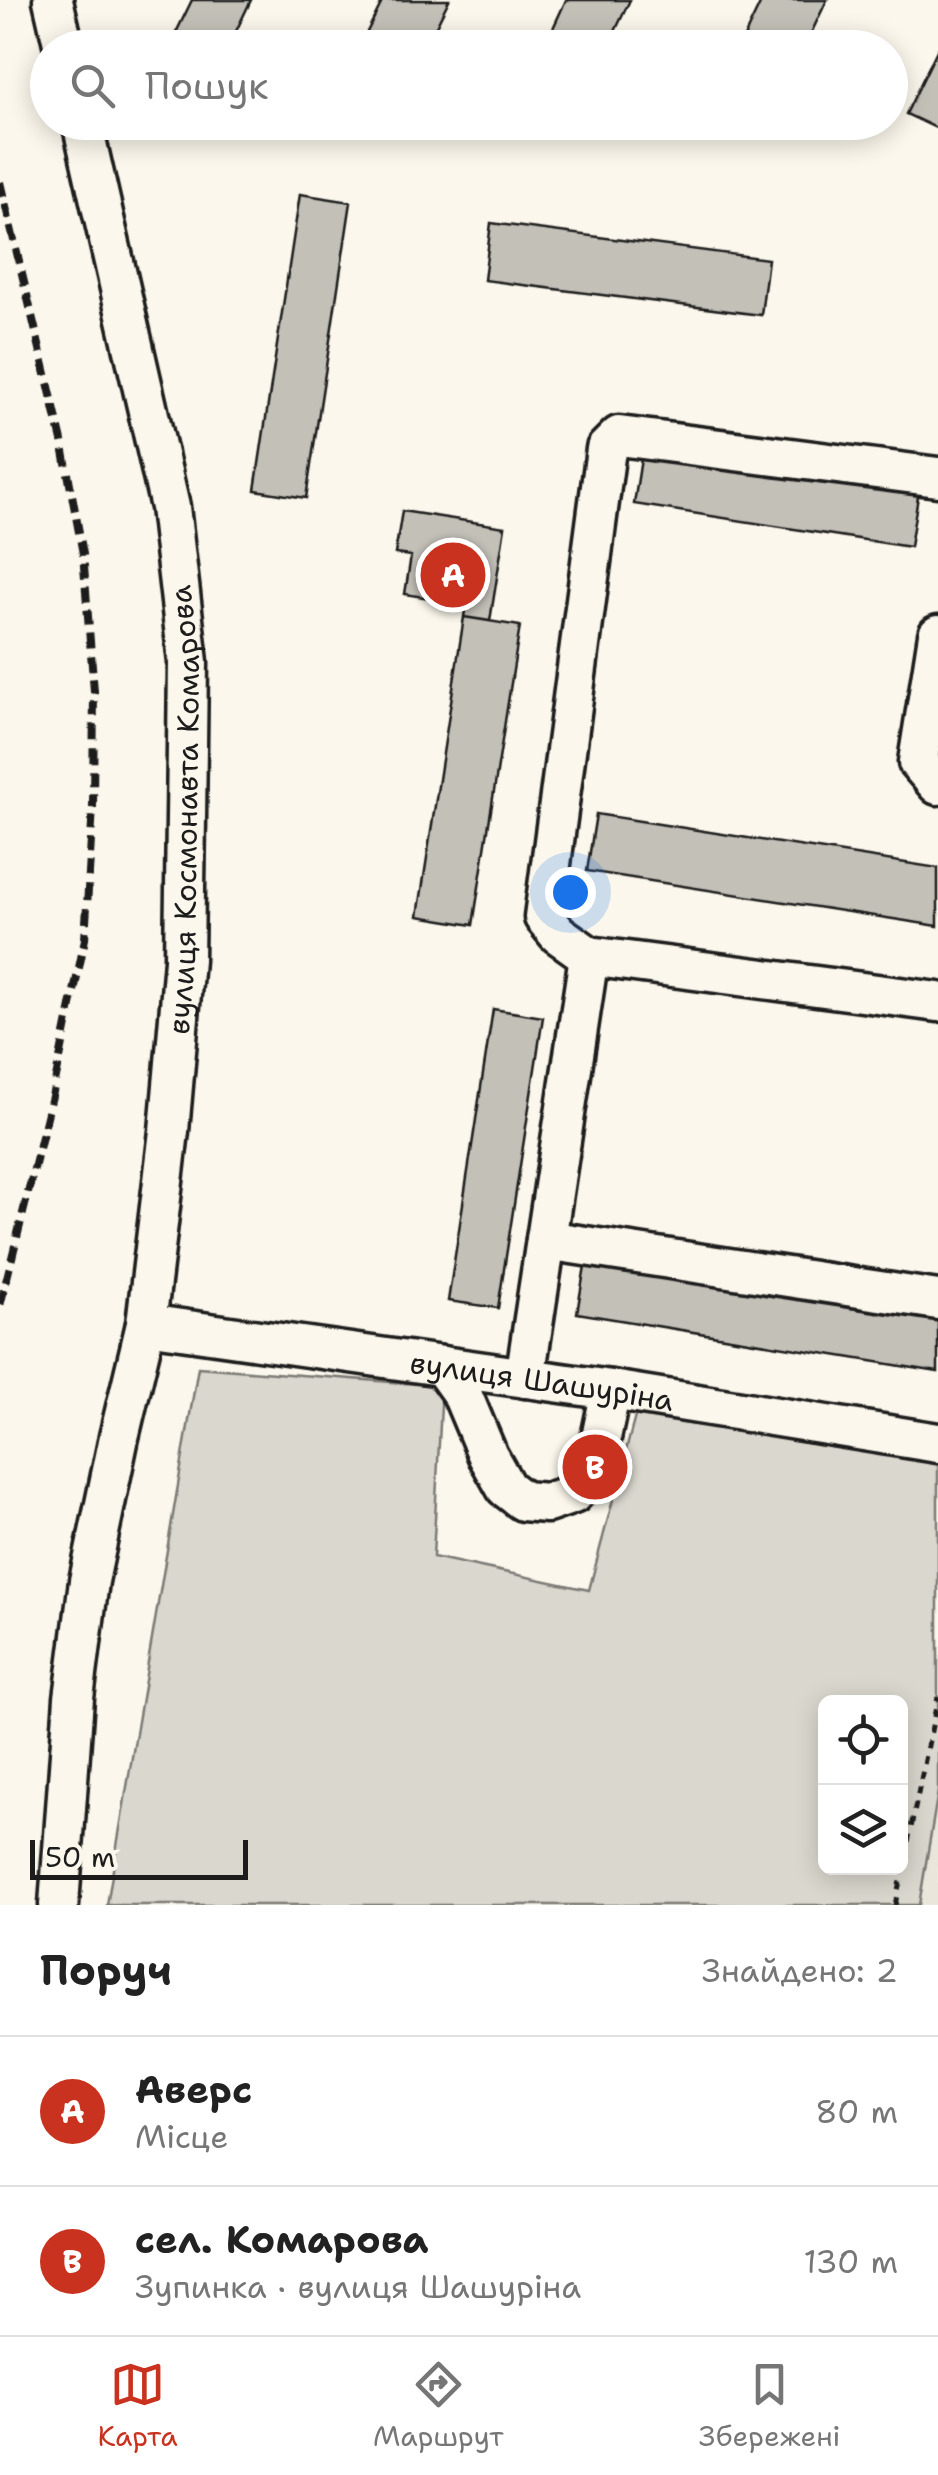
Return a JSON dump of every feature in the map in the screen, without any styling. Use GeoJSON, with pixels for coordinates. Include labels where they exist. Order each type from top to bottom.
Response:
{"type":"FeatureCollection","features":[{"type":"Feature","properties":{"kind":"street"},"geometry":{"type":"LineString","coordinates":[[53,0],[60,30]]}},
{"type":"Feature","properties":{"kind":"street","name":"вулиця Космонавта Комарова"},"geometry":{"type":"LineString","coordinates":[[59,1905],[74,1698],[89,1580],[146,1324],[184,960],[188,662],[170,507],[86,140]]}},
{"type":"Feature","properties":{"kind":"street"},"geometry":{"type":"LineString","coordinates":[[938,477],[618,436],[606,449],[544,916],[558,934],[589,956],[938,1002]]}},
{"type":"Feature","properties":{"kind":"street"},"geometry":{"type":"LineString","coordinates":[[938,635],[918,762],[938,784]]}},
{"type":"Feature","properties":{"kind":"street"},"geometry":{"type":"LineString","coordinates":[[525,1378],[589,956]]}},
{"type":"Feature","properties":{"kind":"street"},"geometry":{"type":"LineString","coordinates":[[546,1240],[938,1300]]}},
{"type":"Feature","properties":{"kind":"street","name":"вулиця Шашуріна"},"geometry":{"type":"LineString","coordinates":[[146,1324],[610,1390],[938,1443]]}},
{"type":"Feature","properties":{"kind":"street"},"geometry":{"type":"LineString","coordinates":[[442,1366],[462,1394],[506,1488],[523,1501],[547,1504],[573,1494],[595,1467],[610,1390]]}},
{"type":"Feature","properties":{"kind":"path"},"geometry":{"type":"LineString","coordinates":[[895,1905],[938,1697]]}},
{"type":"Feature","properties":{"kind":"shaded area"},"geometry":{"type":"Polygon","coordinates":[[[198,1367],[442,1386],[433,1557],[589,1590],[637,1409],[938,1463],[938,1791],[919,1905],[107,1905],[198,1367]]]}},
{"type":"Feature","properties":{"kind":"shaded area"},"geometry":{"type":"Polygon","coordinates":[[[938,1791],[938,1905],[919,1905],[938,1791]]]}},
{"type":"Feature","properties":{"kind":"building"},"geometry":{"type":"Polygon","coordinates":[[[192,0],[251,0],[237,30],[177,30],[192,0]]]}},
{"type":"Feature","properties":{"kind":"building"},"geometry":{"type":"Polygon","coordinates":[[[383,0],[449,0],[434,30],[368,30],[383,0]]]}},
{"type":"Feature","properties":{"kind":"building"},"geometry":{"type":"Polygon","coordinates":[[[566,0],[630,0],[616,30],[552,30],[566,0]]]}},
{"type":"Feature","properties":{"kind":"building"},"geometry":{"type":"Polygon","coordinates":[[[762,0],[827,0],[813,30],[748,30],[762,0]]]}},
{"type":"Feature","properties":{"kind":"building"},"geometry":{"type":"Polygon","coordinates":[[[938,48],[938,129],[908,115],[938,48]]]}},
{"type":"Feature","properties":{"kind":"building"},"geometry":{"type":"Polygon","coordinates":[[[300,194],[351,202],[306,498],[255,490],[300,194]]]}},
{"type":"Feature","properties":{"kind":"building"},"geometry":{"type":"Polygon","coordinates":[[[491,223],[768,259],[761,315],[484,280],[491,223]]]}},
{"type":"Feature","properties":{"kind":"building"},"geometry":{"type":"Polygon","coordinates":[[[643,446],[919,490],[910,547],[634,504],[643,446]]]}},
{"type":"Feature","properties":{"kind":"building"},"geometry":{"type":"Polygon","coordinates":[[[402,511],[505,527],[490,621],[464,617],[466,604],[405,594],[411,556],[395,554],[402,511]]]}},
{"type":"Feature","properties":{"kind":"building"},"geometry":{"type":"Polygon","coordinates":[[[464,617],[520,626],[473,925],[418,916],[464,617]]]}},
{"type":"Feature","properties":{"kind":"building"},"geometry":{"type":"Polygon","coordinates":[[[596,814],[938,868],[938,926],[587,871],[596,814]]]}},
{"type":"Feature","properties":{"kind":"building"},"geometry":{"type":"Polygon","coordinates":[[[493,1009],[543,1017],[498,1308],[448,1301],[493,1009]]]}},
{"type":"Feature","properties":{"kind":"building"},"geometry":{"type":"Polygon","coordinates":[[[586,1260],[938,1318],[938,1372],[577,1313],[586,1260]]]}},
{"type":"Feature","properties":{"kind":"railway"},"geometry":{"type":"LineString","coordinates":[[0,182],[62,441],[83,554],[94,691],[93,807],[85,939],[53,1092],[0,1306]]}},
{"type":"Feature","properties":{"kind":"place","name":"Аверс"},"geometry":{"type":"Point","coordinates":[453,575]}},
{"type":"Feature","properties":{"kind":"place","name":"сел. Комарова"},"geometry":{"type":"Point","coordinates":[595,1467]}}]}
